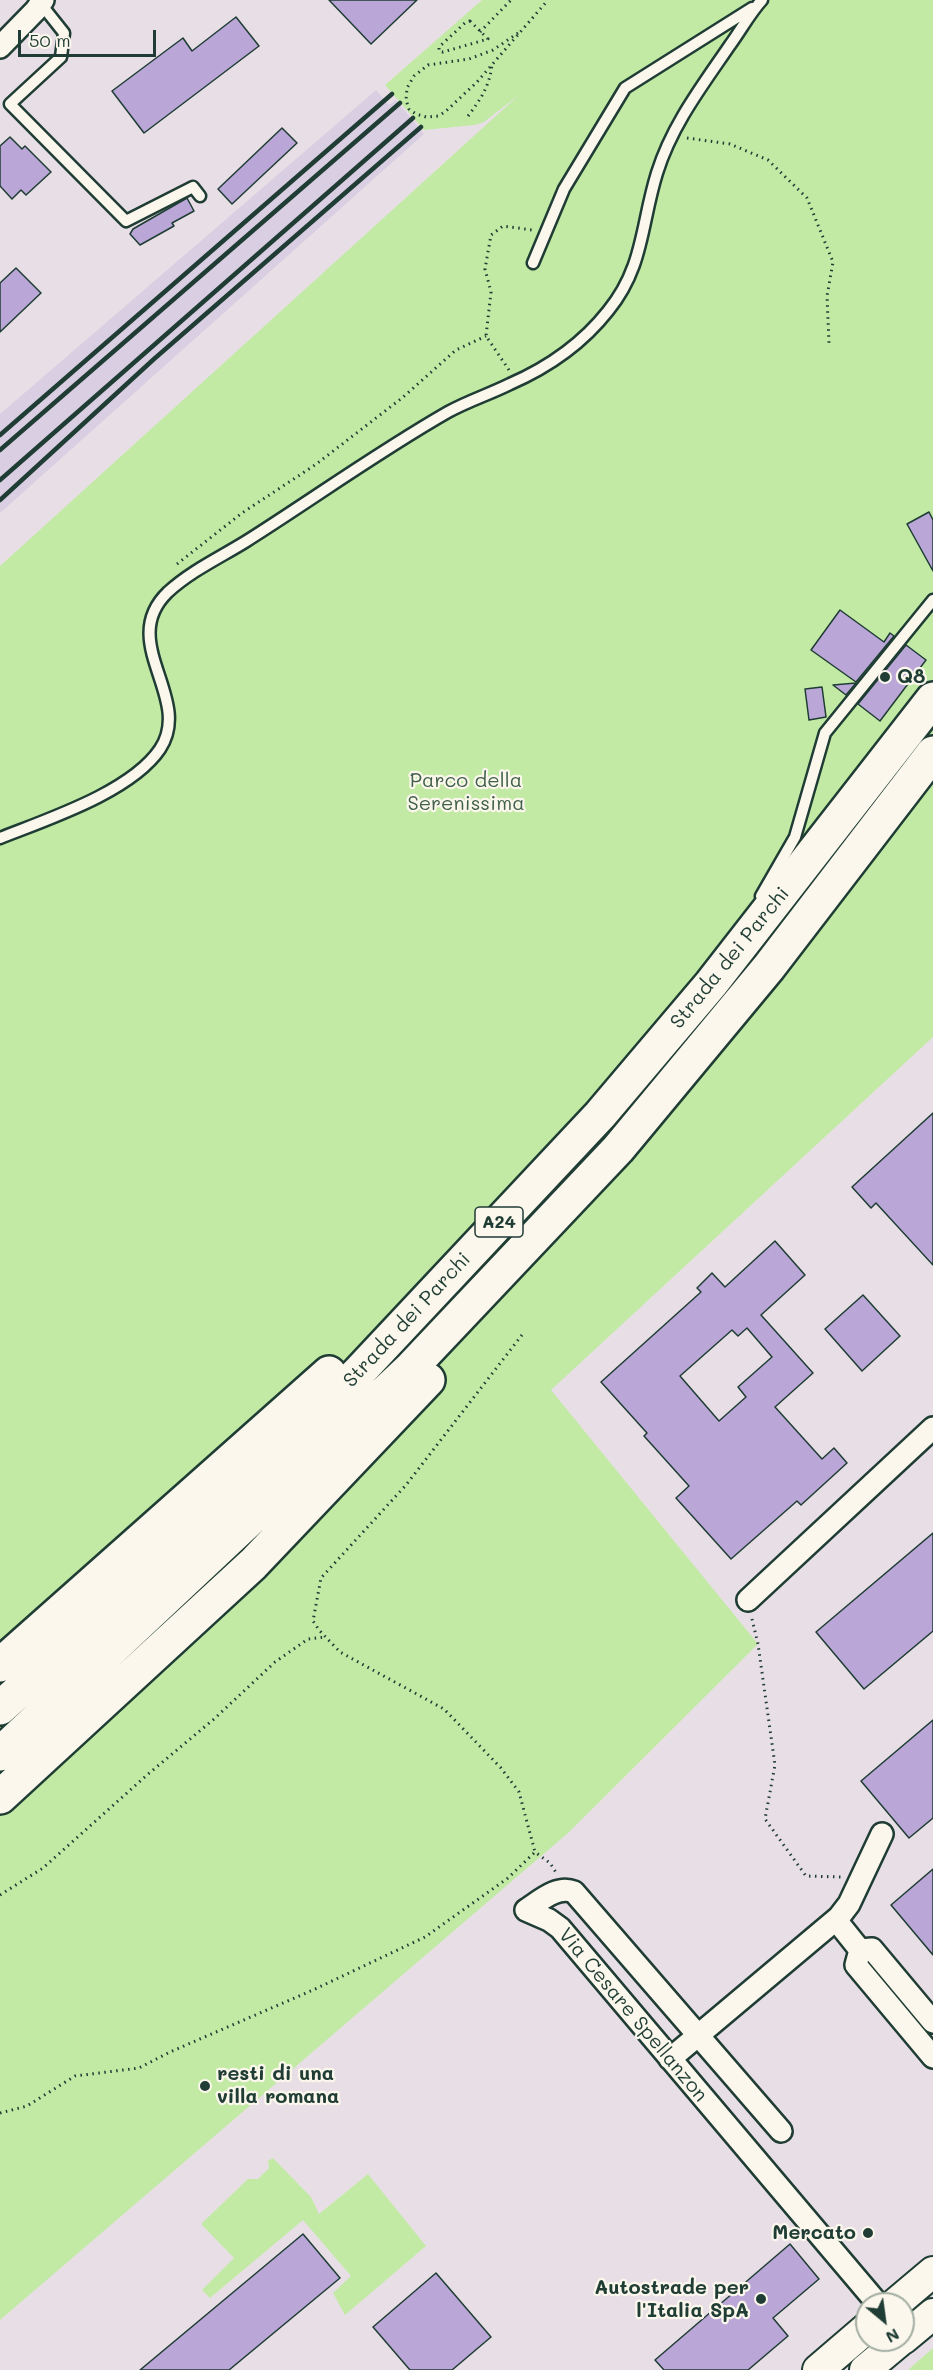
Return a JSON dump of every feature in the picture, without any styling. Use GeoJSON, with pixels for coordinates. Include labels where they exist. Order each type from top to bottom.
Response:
{"type":"FeatureCollection","features":[{"type":"Feature","properties":{"kind":"highway","name":"Strada dei Parchi"},"geometry":{"type":"LineString","coordinates":[[6,1703],[210,1519],[358,1373],[600,1115],[711,984],[933,699]]}},
{"type":"Feature","properties":{"kind":"highway","name":"Strada dei Parchi"},"geometry":{"type":"LineString","coordinates":[[0,1754],[410,1369],[618,1149],[769,967],[933,753]]}},
{"type":"Feature","properties":{"kind":"highway"},"geometry":{"type":"LineString","coordinates":[[0,1797],[269,1547],[425,1384],[531,1267],[618,1149]]}},
{"type":"Feature","properties":{"kind":"highway"},"geometry":{"type":"LineString","coordinates":[[0,1665],[488,1234]]}},
{"type":"Feature","properties":{"kind":"street"},"geometry":{"type":"LineString","coordinates":[[0,47],[42,2]]}},
{"type":"Feature","properties":{"kind":"street"},"geometry":{"type":"LineString","coordinates":[[748,1600],[933,1428]]}},
{"type":"Feature","properties":{"kind":"street"},"geometry":{"type":"LineString","coordinates":[[670,2060],[836,1920],[845,1910],[882,1833]]}},
{"type":"Feature","properties":{"kind":"street","name":"Via Cesare Spellanzon"},"geometry":{"type":"LineString","coordinates":[[781,2131],[577,1895],[566,1889],[551,1894],[526,1910],[549,1920],[560,1928],[868,2292]]}},
{"type":"Feature","properties":{"kind":"street"},"geometry":{"type":"LineString","coordinates":[[836,1920],[860,1950]]}},
{"type":"Feature","properties":{"kind":"street"},"geometry":{"type":"LineString","coordinates":[[860,1950],[872,1949],[933,2022]]}},
{"type":"Feature","properties":{"kind":"street"},"geometry":{"type":"LineString","coordinates":[[860,1950],[856,1965],[933,2057]]}},
{"type":"Feature","properties":{"kind":"street"},"geometry":{"type":"LineString","coordinates":[[909,2292],[933,2272]]}},
{"type":"Feature","properties":{"kind":"street"},"geometry":{"type":"LineString","coordinates":[[915,2328],[933,2313]]}},
{"type":"Feature","properties":{"kind":"street"},"geometry":{"type":"LineString","coordinates":[[818,2370],[855,2338]]}},
{"type":"Feature","properties":{"kind":"street"},"geometry":{"type":"LineString","coordinates":[[865,2370],[886,2352]]}},
{"type":"Feature","properties":{"kind":"lane"},"geometry":{"type":"LineString","coordinates":[[42,2],[64,33],[61,57],[9,104],[126,222],[193,187],[200,196]]}},
{"type":"Feature","properties":{"kind":"lane"},"geometry":{"type":"LineString","coordinates":[[0,838],[107,793],[140,770],[160,748],[170,724],[167,699],[153,662],[148,638],[154,614],[165,595],[189,574],[244,542],[383,450],[450,411],[517,381],[571,349],[591,331],[611,308],[628,280],[641,246],[657,174],[671,136],[692,100],[760,3]]}},
{"type":"Feature","properties":{"kind":"lane"},"geometry":{"type":"LineString","coordinates":[[533,263],[564,189],[625,88],[760,3]]}},
{"type":"Feature","properties":{"kind":"lane"},"geometry":{"type":"LineString","coordinates":[[711,984],[795,837],[825,734],[933,600]]}},
{"type":"Feature","properties":{"kind":"path"},"geometry":{"type":"LineString","coordinates":[[480,32],[511,0]]}},
{"type":"Feature","properties":{"kind":"path"},"geometry":{"type":"LineString","coordinates":[[518,33],[494,50],[469,58],[428,65],[414,76],[407,88],[406,100],[409,109],[426,117],[438,116],[477,82],[548,0]]}},
{"type":"Feature","properties":{"kind":"path"},"geometry":{"type":"LineString","coordinates":[[470,21],[480,32],[488,39],[443,52],[439,51],[439,47],[466,22],[470,21]]}},
{"type":"Feature","properties":{"kind":"path"},"geometry":{"type":"LineString","coordinates":[[468,116],[485,93],[491,78],[492,64]]}},
{"type":"Feature","properties":{"kind":"path"},"geometry":{"type":"LineString","coordinates":[[671,136],[730,144],[768,160],[807,198],[833,262],[827,296],[829,342]]}},
{"type":"Feature","properties":{"kind":"path"},"geometry":{"type":"LineString","coordinates":[[517,381],[486,336],[491,292],[485,269],[491,235],[503,226],[546,232]]}},
{"type":"Feature","properties":{"kind":"path"},"geometry":{"type":"LineString","coordinates":[[165,595],[167,572],[242,513],[315,465],[402,398],[456,350],[486,336]]}},
{"type":"Feature","properties":{"kind":"path"},"geometry":{"type":"LineString","coordinates":[[522,1335],[406,1485],[321,1578],[313,1621],[340,1652],[444,1709],[501,1768],[519,1792],[535,1852],[550,1863],[566,1889]]}},
{"type":"Feature","properties":{"kind":"path"},"geometry":{"type":"LineString","coordinates":[[748,1600],[758,1644],[775,1765],[765,1819],[806,1876],[861,1878]]}},
{"type":"Feature","properties":{"kind":"path"},"geometry":{"type":"LineString","coordinates":[[0,1895],[43,1868],[276,1662],[308,1639],[326,1637]]}},
{"type":"Feature","properties":{"kind":"path"},"geometry":{"type":"LineString","coordinates":[[0,2114],[27,2106],[75,2076],[140,2068],[170,2052],[313,1990],[425,1937],[508,1878],[535,1852]]}},
{"type":"Feature","properties":{"kind":"shaded area"},"geometry":{"type":"Polygon","coordinates":[[[376,90],[389,105],[396,100],[424,134],[0,513],[0,414],[376,90]]]}},
{"type":"Feature","properties":{"kind":"green space","name":"Parco della Serenissima"},"geometry":{"type":"Polygon","coordinates":[[[482,0],[933,0],[933,1037],[551,1390],[758,1644],[568,1833],[0,2320],[0,566],[519,95],[484,122],[424,130],[385,85],[482,0]]]}},
{"type":"Feature","properties":{"kind":"green space"},"geometry":{"type":"Polygon","coordinates":[[[273,2158],[311,2197],[319,2214],[368,2174],[426,2246],[345,2315],[333,2293],[351,2276],[303,2220],[210,2298],[202,2290],[234,2258],[201,2224],[248,2179],[258,2179],[269,2168],[268,2161],[273,2158]]]}},
{"type":"Feature","properties":{"kind":"green space"},"geometry":{"type":"Polygon","coordinates":[[[933,2348],[933,2370],[908,2370],[933,2348]]]}},
{"type":"Feature","properties":{"kind":"building"},"geometry":{"type":"Polygon","coordinates":[[[329,0],[417,0],[371,44],[329,0]]]}},
{"type":"Feature","properties":{"kind":"building"},"geometry":{"type":"Polygon","coordinates":[[[236,17],[259,46],[144,133],[112,91],[183,38],[192,51],[236,17]]]}},
{"type":"Feature","properties":{"kind":"building"},"geometry":{"type":"Polygon","coordinates":[[[282,128],[297,143],[232,204],[218,189],[282,128]]]}},
{"type":"Feature","properties":{"kind":"building"},"geometry":{"type":"Polygon","coordinates":[[[10,137],[22,149],[25,146],[51,172],[26,195],[21,190],[12,199],[0,186],[0,146],[10,137]]]}},
{"type":"Feature","properties":{"kind":"building"},"geometry":{"type":"Polygon","coordinates":[[[187,198],[194,211],[172,223],[174,226],[140,245],[130,234],[133,229],[187,198]]]}},
{"type":"Feature","properties":{"kind":"building"},"geometry":{"type":"Polygon","coordinates":[[[16,268],[41,293],[0,332],[0,283],[16,268]]]}},
{"type":"Feature","properties":{"kind":"building"},"geometry":{"type":"Polygon","coordinates":[[[929,512],[933,520],[933,571],[907,524],[929,512]]]}},
{"type":"Feature","properties":{"kind":"building"},"geometry":{"type":"Polygon","coordinates":[[[840,610],[884,642],[890,633],[894,636],[856,682],[811,650],[840,610]]]}},
{"type":"Feature","properties":{"kind":"building"},"geometry":{"type":"Polygon","coordinates":[[[906,645],[926,660],[880,721],[858,704],[906,645]]]}},
{"type":"Feature","properties":{"kind":"building"},"geometry":{"type":"Polygon","coordinates":[[[856,683],[846,695],[833,685],[856,683]]]}},
{"type":"Feature","properties":{"kind":"building"},"geometry":{"type":"Polygon","coordinates":[[[822,687],[826,717],[809,720],[805,689],[822,687]]]}},
{"type":"Feature","properties":{"kind":"building"},"geometry":{"type":"Polygon","coordinates":[[[933,1113],[933,1265],[876,1203],[871,1208],[852,1187],[933,1113]]]}},
{"type":"Feature","properties":{"kind":"building"},"geometry":{"type":"Polygon","coordinates":[[[775,1241],[805,1275],[761,1315],[813,1373],[775,1407],[822,1459],[834,1448],[847,1463],[801,1505],[797,1501],[731,1559],[676,1498],[689,1486],[644,1436],[647,1433],[601,1382],[701,1292],[697,1288],[712,1273],[725,1287],[775,1241]],[[747,1328],[738,1336],[732,1330],[680,1376],[719,1421],[746,1397],[738,1387],[772,1357],[747,1328]]]}},
{"type":"Feature","properties":{"kind":"building"},"geometry":{"type":"Polygon","coordinates":[[[863,1295],[900,1336],[862,1371],[825,1329],[863,1295]]]}},
{"type":"Feature","properties":{"kind":"building"},"geometry":{"type":"Polygon","coordinates":[[[933,1533],[933,1631],[864,1689],[816,1632],[933,1533]]]}},
{"type":"Feature","properties":{"kind":"building"},"geometry":{"type":"Polygon","coordinates":[[[933,1720],[933,1818],[909,1838],[861,1781],[933,1720]]]}},
{"type":"Feature","properties":{"kind":"building"},"geometry":{"type":"Polygon","coordinates":[[[933,1869],[933,1955],[891,1905],[933,1869]]]}},
{"type":"Feature","properties":{"kind":"building"},"geometry":{"type":"Polygon","coordinates":[[[303,2234],[340,2278],[229,2370],[140,2370],[303,2234]]]}},
{"type":"Feature","properties":{"kind":"building","name":"Autostrade per l'Italia SpA"},"geometry":{"type":"Polygon","coordinates":[[[790,2244],[819,2279],[773,2318],[788,2336],[748,2370],[664,2370],[655,2360],[790,2244]]]}},
{"type":"Feature","properties":{"kind":"building"},"geometry":{"type":"Polygon","coordinates":[[[436,2273],[491,2337],[452,2370],[410,2370],[373,2327],[436,2273]]]}},
{"type":"Feature","properties":{"kind":"railway"},"geometry":{"type":"LineString","coordinates":[[0,435],[392,94]]}},
{"type":"Feature","properties":{"kind":"railway"},"geometry":{"type":"LineString","coordinates":[[0,450],[400,103]]}},
{"type":"Feature","properties":{"kind":"railway"},"geometry":{"type":"LineString","coordinates":[[0,480],[413,118]]}},
{"type":"Feature","properties":{"kind":"railway"},"geometry":{"type":"LineString","coordinates":[[0,500],[154,359],[421,127]]}},
{"type":"Feature","properties":{"kind":"place","name":"Q8"},"geometry":{"type":"Point","coordinates":[885,677]}},
{"type":"Feature","properties":{"kind":"place","name":"resti di una villa romana"},"geometry":{"type":"Point","coordinates":[205,2086]}},
{"type":"Feature","properties":{"kind":"place","name":"Mercato"},"geometry":{"type":"Point","coordinates":[868,2233]}},
{"type":"Feature","properties":{"kind":"place","name":"Autostrade per l'Italia SpA"},"geometry":{"type":"Point","coordinates":[761,2299]}}]}
